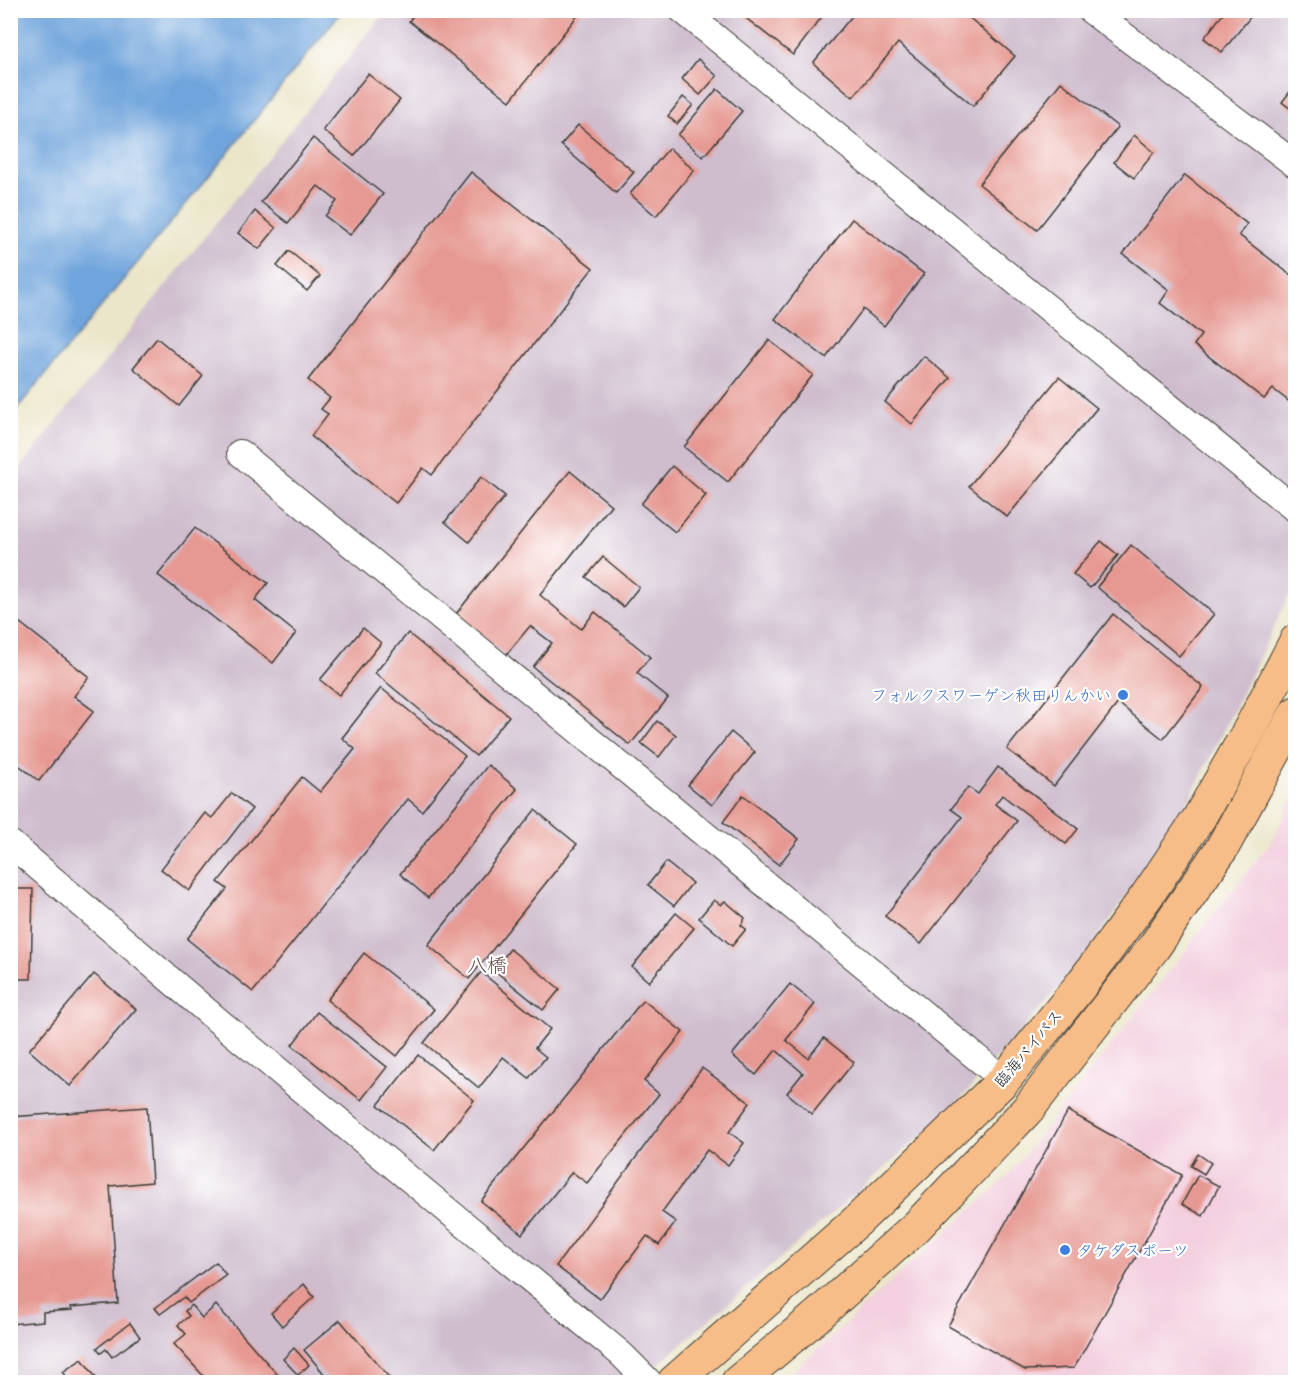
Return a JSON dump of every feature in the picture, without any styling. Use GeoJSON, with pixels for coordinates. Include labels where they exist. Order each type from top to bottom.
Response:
{"type":"FeatureCollection","features":[{"type":"Feature","properties":{"kind":"highway","name":"臨海バイパス"},"geometry":{"type":"LineString","coordinates":[[674,1383],[857,1221],[1004,1080],[1088,976],[1146,897],[1199,818],[1296,641]]}},
{"type":"Feature","properties":{"kind":"highway"},"geometry":{"type":"LineString","coordinates":[[738,1383],[816,1317],[917,1226],[1028,1109],[1154,947],[1222,848],[1296,713]]}},
{"type":"Feature","properties":{"kind":"street"},"geometry":{"type":"LineString","coordinates":[[682,10],[1296,510]]}},
{"type":"Feature","properties":{"kind":"street"},"geometry":{"type":"LineString","coordinates":[[1090,10],[1296,165]]}},
{"type":"Feature","properties":{"kind":"street"},"geometry":{"type":"LineString","coordinates":[[240,453],[1004,1080]]}},
{"type":"Feature","properties":{"kind":"street"},"geometry":{"type":"LineString","coordinates":[[10,843],[216,1019],[621,1354],[649,1383]]}},
{"type":"Feature","properties":{"kind":"shaded area"},"geometry":{"type":"Polygon","coordinates":[[[386,11],[1295,11],[1295,584],[1180,819],[1078,966],[950,1111],[638,1382],[11,1382],[10,480],[386,11]]]}},
{"type":"Feature","properties":{"kind":"shaded area"},"geometry":{"type":"Polygon","coordinates":[[[1295,793],[1295,1382],[781,1382],[1007,1177],[1274,838],[1295,793]]]}},
{"type":"Feature","properties":{"kind":"water"},"geometry":{"type":"Polygon","coordinates":[[[11,10],[342,11],[11,416],[11,10]]]}},
{"type":"Feature","properties":{"kind":"building"},"geometry":{"type":"Polygon","coordinates":[[[417,10],[582,10],[510,101],[409,21],[417,10]]]}},
{"type":"Feature","properties":{"kind":"building"},"geometry":{"type":"Polygon","coordinates":[[[745,10],[827,10],[793,55],[742,15],[745,10]]]}},
{"type":"Feature","properties":{"kind":"building"},"geometry":{"type":"Polygon","coordinates":[[[857,10],[960,10],[1015,56],[973,106],[898,43],[853,97],[813,63],[857,10]]]}},
{"type":"Feature","properties":{"kind":"building"},"geometry":{"type":"Polygon","coordinates":[[[1226,10],[1256,10],[1222,52],[1204,38],[1226,10]]]}},
{"type":"Feature","properties":{"kind":"building"},"geometry":{"type":"Polygon","coordinates":[[[698,59],[717,76],[700,95],[682,79],[698,59]]]}},
{"type":"Feature","properties":{"kind":"building"},"geometry":{"type":"Polygon","coordinates":[[[368,74],[400,100],[354,156],[323,130],[368,74]]]}},
{"type":"Feature","properties":{"kind":"building"},"geometry":{"type":"Polygon","coordinates":[[[1061,82],[1118,127],[1037,230],[979,184],[1061,82]]]}},
{"type":"Feature","properties":{"kind":"building"},"geometry":{"type":"Polygon","coordinates":[[[1296,84],[1296,113],[1282,102],[1296,84]]]}},
{"type":"Feature","properties":{"kind":"building"},"geometry":{"type":"Polygon","coordinates":[[[717,89],[742,111],[703,157],[678,135],[717,89]]]}},
{"type":"Feature","properties":{"kind":"building"},"geometry":{"type":"Polygon","coordinates":[[[683,97],[693,105],[677,124],[668,116],[683,97]]]}},
{"type":"Feature","properties":{"kind":"building"},"geometry":{"type":"Polygon","coordinates":[[[578,125],[634,172],[616,193],[561,145],[578,125]]]}},
{"type":"Feature","properties":{"kind":"building"},"geometry":{"type":"Polygon","coordinates":[[[1134,135],[1154,152],[1134,178],[1114,162],[1134,135]]]}},
{"type":"Feature","properties":{"kind":"building"},"geometry":{"type":"Polygon","coordinates":[[[313,138],[383,194],[350,235],[325,216],[337,201],[318,186],[288,223],[261,202],[313,138]]]}},
{"type":"Feature","properties":{"kind":"building"},"geometry":{"type":"Polygon","coordinates":[[[669,148],[694,170],[656,216],[630,194],[669,148]]]}},
{"type":"Feature","properties":{"kind":"building"},"geometry":{"type":"Polygon","coordinates":[[[471,172],[593,268],[432,475],[423,468],[396,503],[311,436],[328,414],[321,409],[330,398],[308,380],[471,172]]]}},
{"type":"Feature","properties":{"kind":"building"},"geometry":{"type":"Polygon","coordinates":[[[1185,175],[1247,224],[1239,235],[1296,279],[1296,407],[1273,389],[1264,399],[1194,345],[1201,335],[1160,303],[1169,290],[1123,254],[1185,175]]]}},
{"type":"Feature","properties":{"kind":"building"},"geometry":{"type":"Polygon","coordinates":[[[255,211],[276,228],[259,249],[238,233],[255,211]]]}},
{"type":"Feature","properties":{"kind":"building"},"geometry":{"type":"Polygon","coordinates":[[[852,219],[924,274],[884,326],[863,309],[826,358],[775,319],[852,219]]]}},
{"type":"Feature","properties":{"kind":"building"},"geometry":{"type":"Polygon","coordinates":[[[289,251],[320,276],[307,291],[277,266],[289,251]]]}},
{"type":"Feature","properties":{"kind":"building"},"geometry":{"type":"Polygon","coordinates":[[[157,338],[203,376],[179,406],[133,368],[157,338]]]}},
{"type":"Feature","properties":{"kind":"building"},"geometry":{"type":"Polygon","coordinates":[[[769,340],[813,375],[728,482],[684,447],[769,340]]]}},
{"type":"Feature","properties":{"kind":"building"},"geometry":{"type":"Polygon","coordinates":[[[924,356],[950,378],[912,424],[885,402],[924,356]]]}},
{"type":"Feature","properties":{"kind":"building"},"geometry":{"type":"Polygon","coordinates":[[[1059,377],[1097,408],[1007,517],[969,486],[1059,377]]]}},
{"type":"Feature","properties":{"kind":"building"},"geometry":{"type":"Polygon","coordinates":[[[672,466],[706,495],[675,532],[641,504],[672,466]]]}},
{"type":"Feature","properties":{"kind":"building"},"geometry":{"type":"Polygon","coordinates":[[[570,471],[611,505],[540,595],[581,629],[595,612],[650,657],[637,673],[668,698],[630,745],[533,667],[552,643],[530,626],[506,655],[456,614],[570,471]]]}},
{"type":"Feature","properties":{"kind":"building"},"geometry":{"type":"Polygon","coordinates":[[[481,477],[505,496],[469,542],[445,522],[481,477]]]}},
{"type":"Feature","properties":{"kind":"building"},"geometry":{"type":"Polygon","coordinates":[[[195,528],[268,583],[255,600],[296,633],[273,663],[158,575],[195,528]]]}},
{"type":"Feature","properties":{"kind":"building"},"geometry":{"type":"Polygon","coordinates":[[[1101,541],[1118,555],[1090,588],[1073,574],[1101,541]]]}},
{"type":"Feature","properties":{"kind":"building"},"geometry":{"type":"Polygon","coordinates":[[[1131,545],[1214,614],[1179,656],[1097,587],[1131,545]]]}},
{"type":"Feature","properties":{"kind":"building"},"geometry":{"type":"Polygon","coordinates":[[[603,557],[639,587],[623,607],[586,577],[603,557]]]}},
{"type":"Feature","properties":{"kind":"building","name":"フォルクスワーゲン秋田りんかい"},"geometry":{"type":"Polygon","coordinates":[[[1113,614],[1203,687],[1163,739],[1118,703],[1054,786],[1007,749],[1113,614]]]}},
{"type":"Feature","properties":{"kind":"building"},"geometry":{"type":"Polygon","coordinates":[[[10,615],[89,677],[74,696],[94,711],[39,781],[16,763],[10,769],[10,615]]]}},
{"type":"Feature","properties":{"kind":"building"},"geometry":{"type":"Polygon","coordinates":[[[363,628],[381,643],[339,695],[320,680],[363,628]]]}},
{"type":"Feature","properties":{"kind":"building"},"geometry":{"type":"Polygon","coordinates":[[[408,633],[509,716],[476,756],[375,673],[408,633]]]}},
{"type":"Feature","properties":{"kind":"building"},"geometry":{"type":"Polygon","coordinates":[[[381,688],[465,756],[422,811],[408,799],[253,992],[187,939],[227,889],[218,882],[302,777],[320,792],[355,749],[342,738],[381,688]]]}},
{"type":"Feature","properties":{"kind":"building"},"geometry":{"type":"Polygon","coordinates":[[[657,721],[676,735],[659,757],[641,743],[657,721]]]}},
{"type":"Feature","properties":{"kind":"building"},"geometry":{"type":"Polygon","coordinates":[[[731,732],[755,752],[712,805],[688,785],[731,732]]]}},
{"type":"Feature","properties":{"kind":"building"},"geometry":{"type":"Polygon","coordinates":[[[488,765],[517,789],[428,898],[400,874],[488,765]]]}},
{"type":"Feature","properties":{"kind":"building"},"geometry":{"type":"Polygon","coordinates":[[[998,767],[1078,829],[1066,844],[1002,795],[995,804],[1017,821],[921,944],[885,916],[962,817],[951,809],[968,787],[978,794],[998,767]]]}},
{"type":"Feature","properties":{"kind":"building"},"geometry":{"type":"Polygon","coordinates":[[[232,793],[252,809],[189,891],[161,869],[205,813],[212,818],[232,793]]]}},
{"type":"Feature","properties":{"kind":"building"},"geometry":{"type":"Polygon","coordinates":[[[743,795],[799,839],[779,865],[723,822],[743,795]]]}},
{"type":"Feature","properties":{"kind":"building"},"geometry":{"type":"Polygon","coordinates":[[[535,810],[577,844],[469,979],[428,945],[535,810]]]}},
{"type":"Feature","properties":{"kind":"building"},"geometry":{"type":"Polygon","coordinates":[[[666,862],[692,883],[674,906],[648,885],[666,862]]]}},
{"type":"Feature","properties":{"kind":"building"},"geometry":{"type":"Polygon","coordinates":[[[10,889],[33,889],[31,979],[13,979],[12,993],[10,993],[10,889]]]}},
{"type":"Feature","properties":{"kind":"building"},"geometry":{"type":"Polygon","coordinates":[[[714,900],[721,905],[725,901],[745,918],[741,925],[746,929],[732,946],[699,918],[714,900]]]}},
{"type":"Feature","properties":{"kind":"building"},"geometry":{"type":"Polygon","coordinates":[[[676,913],[694,928],[649,982],[632,967],[676,913]]]}},
{"type":"Feature","properties":{"kind":"building"},"geometry":{"type":"Polygon","coordinates":[[[510,949],[560,989],[543,1010],[494,970],[510,949]]]}},
{"type":"Feature","properties":{"kind":"building"},"geometry":{"type":"Polygon","coordinates":[[[364,953],[434,1009],[397,1056],[327,1000],[364,953]]]}},
{"type":"Feature","properties":{"kind":"building"},"geometry":{"type":"Polygon","coordinates":[[[481,972],[550,1029],[535,1048],[546,1057],[529,1078],[503,1057],[479,1088],[424,1043],[481,972]]]}},
{"type":"Feature","properties":{"kind":"building"},"geometry":{"type":"Polygon","coordinates":[[[94,974],[136,1009],[70,1086],[29,1050],[94,974]]]}},
{"type":"Feature","properties":{"kind":"building"},"geometry":{"type":"Polygon","coordinates":[[[790,984],[815,1004],[786,1040],[808,1058],[824,1038],[854,1062],[812,1114],[787,1093],[803,1073],[776,1050],[756,1075],[732,1055],[790,984]]]}},
{"type":"Feature","properties":{"kind":"building"},"geometry":{"type":"Polygon","coordinates":[[[643,1000],[683,1032],[644,1081],[659,1094],[587,1183],[572,1172],[522,1234],[481,1201],[643,1000]]]}},
{"type":"Feature","properties":{"kind":"building"},"geometry":{"type":"Polygon","coordinates":[[[317,1012],[387,1067],[361,1100],[292,1045],[317,1012]]]}},
{"type":"Feature","properties":{"kind":"building"},"geometry":{"type":"Polygon","coordinates":[[[418,1055],[474,1100],[434,1150],[378,1105],[418,1055]]]}},
{"type":"Feature","properties":{"kind":"building"},"geometry":{"type":"Polygon","coordinates":[[[702,1068],[750,1103],[729,1132],[744,1143],[728,1165],[707,1150],[662,1212],[676,1222],[659,1245],[647,1236],[600,1299],[556,1266],[702,1068]]]}},
{"type":"Feature","properties":{"kind":"building"},"geometry":{"type":"Polygon","coordinates":[[[147,1107],[152,1182],[110,1186],[118,1303],[43,1312],[43,1321],[10,1324],[10,1117],[147,1107]]]}},
{"type":"Feature","properties":{"kind":"building","name":"タケダスポーツ"},"geometry":{"type":"Polygon","coordinates":[[[1068,1111],[1182,1175],[1074,1368],[1025,1370],[948,1326],[1068,1111]]]}},
{"type":"Feature","properties":{"kind":"building"},"geometry":{"type":"Polygon","coordinates":[[[1198,1154],[1211,1163],[1204,1174],[1191,1166],[1198,1154]]]}},
{"type":"Feature","properties":{"kind":"building"},"geometry":{"type":"Polygon","coordinates":[[[1198,1175],[1219,1186],[1203,1216],[1182,1204],[1198,1175]]]}},
{"type":"Feature","properties":{"kind":"building"},"geometry":{"type":"Polygon","coordinates":[[[216,1262],[226,1275],[189,1303],[184,1297],[160,1314],[155,1308],[216,1262]]]}},
{"type":"Feature","properties":{"kind":"building"},"geometry":{"type":"Polygon","coordinates":[[[304,1284],[314,1297],[282,1326],[271,1313],[304,1284]]]}},
{"type":"Feature","properties":{"kind":"building"},"geometry":{"type":"Polygon","coordinates":[[[191,1305],[202,1318],[216,1305],[284,1382],[209,1382],[174,1344],[186,1334],[178,1325],[189,1316],[185,1311],[191,1305]]]}},
{"type":"Feature","properties":{"kind":"building"},"geometry":{"type":"Polygon","coordinates":[[[340,1320],[393,1382],[331,1382],[304,1350],[340,1320]]]}},
{"type":"Feature","properties":{"kind":"building"},"geometry":{"type":"Polygon","coordinates":[[[130,1323],[140,1337],[112,1357],[106,1349],[101,1353],[97,1348],[130,1323]]]}},
{"type":"Feature","properties":{"kind":"building"},"geometry":{"type":"Polygon","coordinates":[[[294,1348],[309,1365],[298,1375],[283,1359],[294,1348]]]}},
{"type":"Feature","properties":{"kind":"building"},"geometry":{"type":"Polygon","coordinates":[[[82,1359],[97,1379],[91,1382],[71,1382],[63,1372],[82,1359]]]}},
{"type":"Feature","properties":{"kind":"place","name":"フォルクスワーゲン秋田りんかい"},"geometry":{"type":"Point","coordinates":[1123,695]}},
{"type":"Feature","properties":{"kind":"place","name":"タケダスポーツ"},"geometry":{"type":"Point","coordinates":[1065,1250]}},
{"type":"Feature","properties":{"kind":"district","name":"八橋"},"geometry":{"type":"Point","coordinates":[487,965]}}]}
